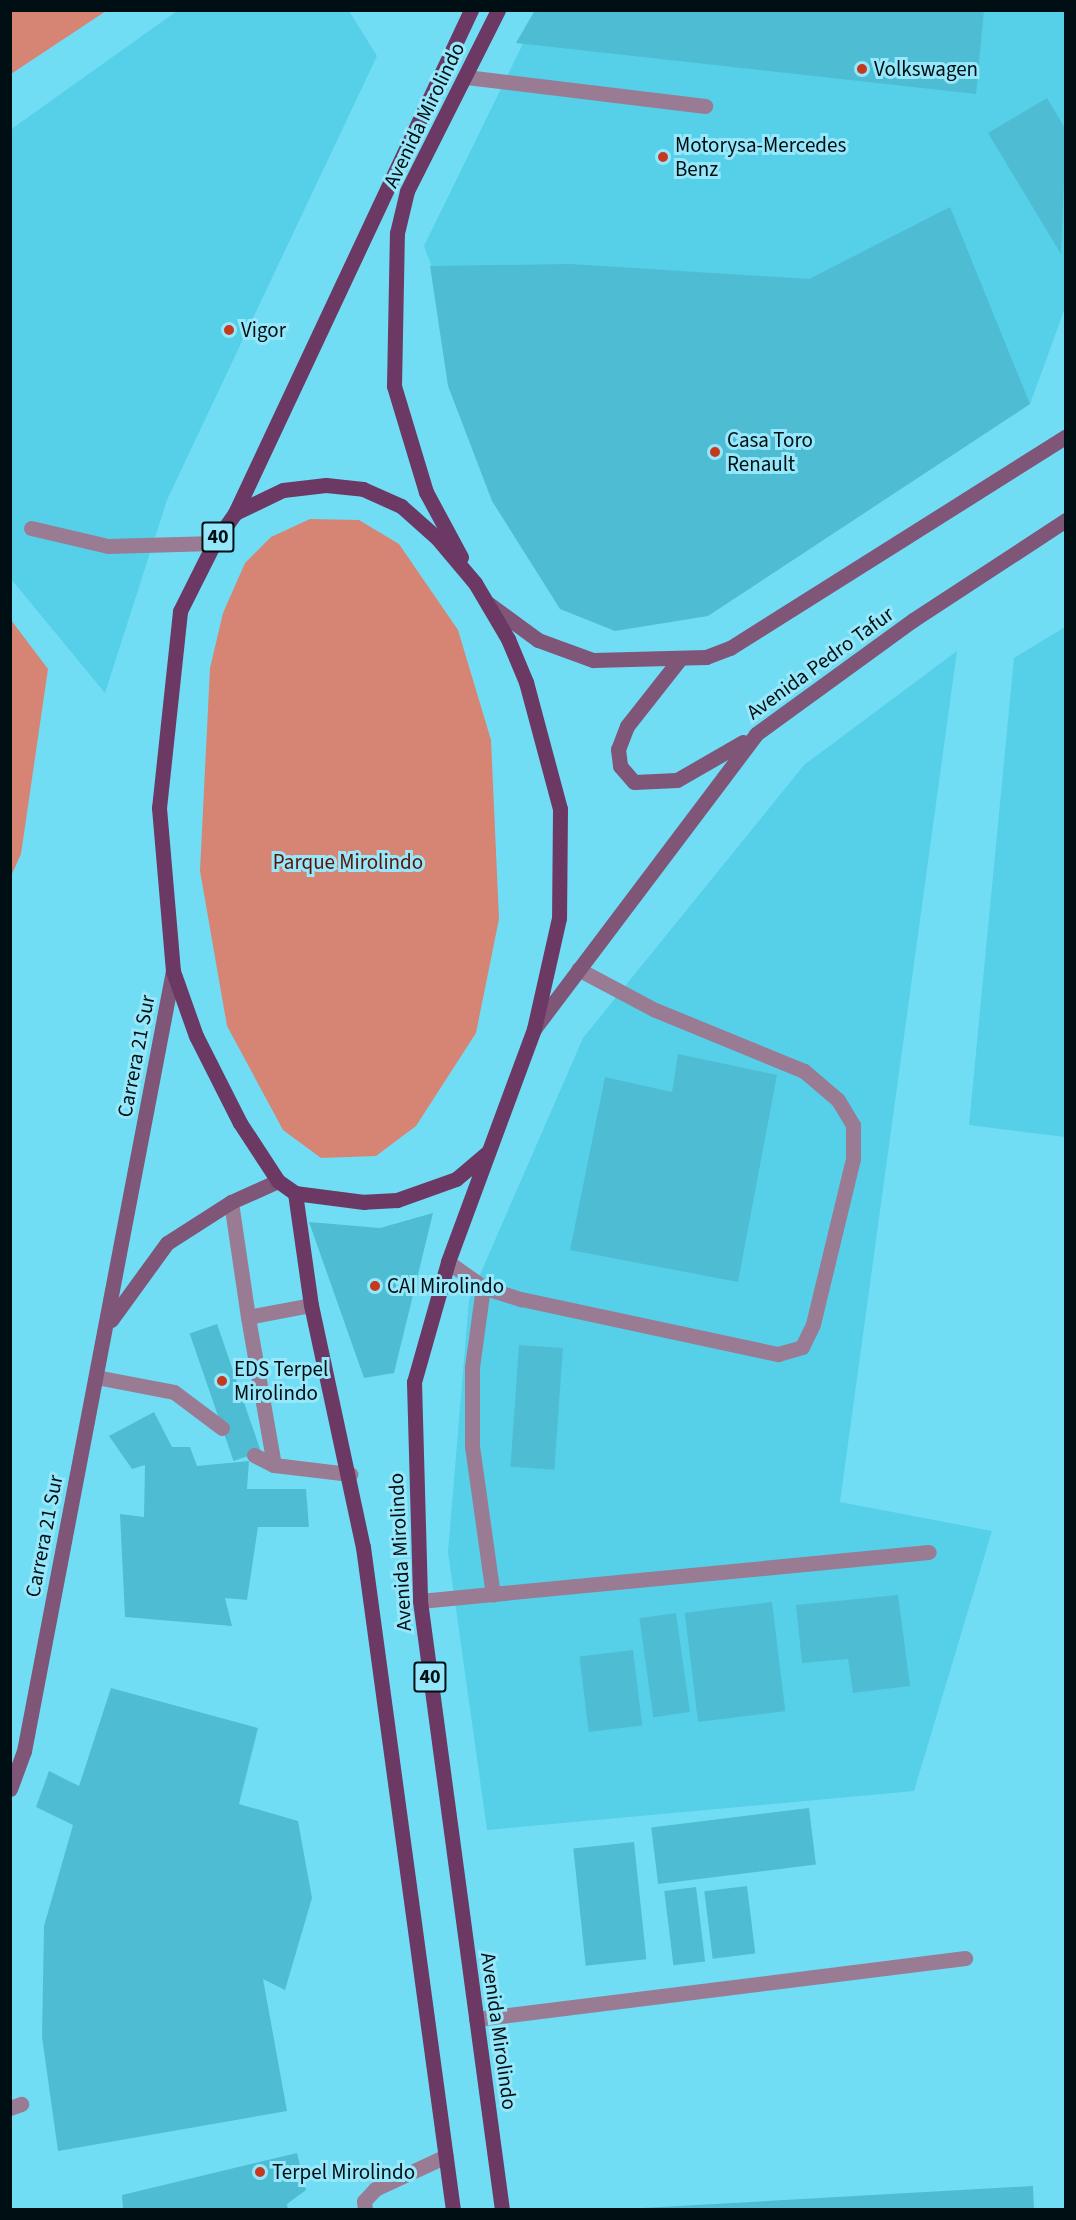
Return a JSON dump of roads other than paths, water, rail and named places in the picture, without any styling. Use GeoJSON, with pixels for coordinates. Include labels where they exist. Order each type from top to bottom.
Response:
{"type":"FeatureCollection","features":[{"type":"Feature","properties":{"kind":"main road","name":"Avenida Mirolindo"},"geometry":{"type":"LineString","coordinates":[[235,513],[471,10]]}},
{"type":"Feature","properties":{"kind":"main road","name":"Avenida Mirolindo"},"geometry":{"type":"LineString","coordinates":[[475,583],[426,492],[394,386],[400,223],[407,191],[498,10]]}},
{"type":"Feature","properties":{"kind":"main road"},"geometry":{"type":"LineString","coordinates":[[489,604],[538,640],[593,660],[679,660],[730,648],[1065,436]]}},
{"type":"Feature","properties":{"kind":"main road","name":"40"},"geometry":{"type":"LineString","coordinates":[[326,485],[363,489],[401,506],[475,583],[489,604],[526,682],[560,809],[559,918],[534,1029],[488,1152],[456,1179],[397,1200],[352,1202],[295,1193],[278,1181],[240,1123],[196,1036],[173,971],[159,808],[164,721],[180,611],[214,543],[235,513],[283,490],[326,485]]}},
{"type":"Feature","properties":{"kind":"main road","name":"Avenida Pedro Tafur"},"geometry":{"type":"LineString","coordinates":[[534,1029],[756,734],[913,620],[1065,520]]}},
{"type":"Feature","properties":{"kind":"main road"},"geometry":{"type":"LineString","coordinates":[[679,660],[637,711],[618,749],[620,766],[634,782],[677,780],[756,734]]}},
{"type":"Feature","properties":{"kind":"main road","name":"Carrera 21 Sur"},"geometry":{"type":"LineString","coordinates":[[10,1789],[24,1752],[173,971]]}},
{"type":"Feature","properties":{"kind":"main road","name":"Avenida Mirolindo"},"geometry":{"type":"LineString","coordinates":[[488,1152],[448,1262],[414,1382],[420,1602],[502,2210]]}},
{"type":"Feature","properties":{"kind":"main road","name":"Carrera 21 Sur"},"geometry":{"type":"LineString","coordinates":[[107,1325],[167,1243],[231,1202],[278,1181]]}},
{"type":"Feature","properties":{"kind":"main road","name":"Avenida Mirolindo"},"geometry":{"type":"LineString","coordinates":[[295,1193],[311,1305],[350,1474],[453,2210]]}},
{"type":"Feature","properties":{"kind":"lane"},"geometry":{"type":"LineString","coordinates":[[466,77],[705,106]]}},
{"type":"Feature","properties":{"kind":"lane"},"geometry":{"type":"LineString","coordinates":[[32,528],[108,546],[214,543]]}},
{"type":"Feature","properties":{"kind":"lane"},"geometry":{"type":"LineString","coordinates":[[448,1262],[483,1287],[778,1354],[802,1347],[813,1323],[853,1159],[853,1125],[838,1100],[804,1071],[655,1010],[578,969]]}},
{"type":"Feature","properties":{"kind":"lane"},"geometry":{"type":"LineString","coordinates":[[231,1202],[274,1465]]}},
{"type":"Feature","properties":{"kind":"lane"},"geometry":{"type":"LineString","coordinates":[[483,1287],[472,1367],[472,1446],[493,1595]]}},
{"type":"Feature","properties":{"kind":"lane"},"geometry":{"type":"LineString","coordinates":[[248,1317],[311,1305]]}},
{"type":"Feature","properties":{"kind":"lane"},"geometry":{"type":"LineString","coordinates":[[96,1377],[133,1380],[174,1392],[222,1428]]}},
{"type":"Feature","properties":{"kind":"lane"},"geometry":{"type":"LineString","coordinates":[[254,1455],[274,1465],[350,1474]]}},
{"type":"Feature","properties":{"kind":"lane"},"geometry":{"type":"LineString","coordinates":[[420,1602],[929,1552]]}},
{"type":"Feature","properties":{"kind":"lane"},"geometry":{"type":"LineString","coordinates":[[476,2019],[965,1958]]}},
{"type":"Feature","properties":{"kind":"lane"},"geometry":{"type":"LineString","coordinates":[[365,2210],[364,2201],[375,2189],[446,2156]]}},
{"type":"Feature","properties":{"kind":"place","name":"Volkswagen"},"geometry":{"type":"Point","coordinates":[862,69]}},
{"type":"Feature","properties":{"kind":"place","name":"Motorysa-Mercedes Benz"},"geometry":{"type":"Point","coordinates":[663,157]}},
{"type":"Feature","properties":{"kind":"place","name":"Vigor"},"geometry":{"type":"Point","coordinates":[229,330]}},
{"type":"Feature","properties":{"kind":"place","name":"Casa Toro Renault"},"geometry":{"type":"Point","coordinates":[715,452]}},
{"type":"Feature","properties":{"kind":"place","name":"CAI Mirolindo"},"geometry":{"type":"Point","coordinates":[375,1286]}},
{"type":"Feature","properties":{"kind":"place","name":"EDS Terpel Mirolindo"},"geometry":{"type":"Point","coordinates":[222,1381]}},
{"type":"Feature","properties":{"kind":"place","name":"Terpel Mirolindo"},"geometry":{"type":"Point","coordinates":[260,2172]}},
{"type":"Feature","properties":{"kind":"park label","name":"Parque Mirolindo"},"geometry":{"type":"Point","coordinates":[348,862]}}]}
